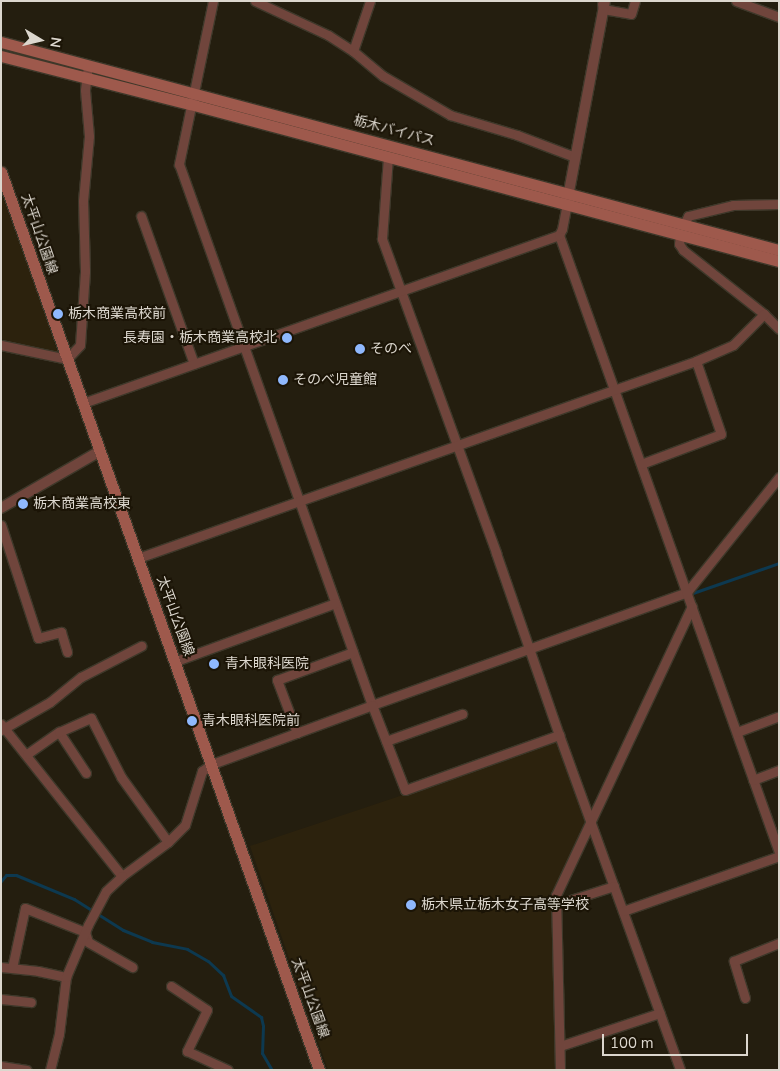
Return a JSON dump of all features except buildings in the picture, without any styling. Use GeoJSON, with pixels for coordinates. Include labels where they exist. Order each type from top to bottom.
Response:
{"type":"FeatureCollection","features":[{"type":"Feature","properties":{"kind":"main road","name":"栃木バイパス"},"geometry":{"type":"LineString","coordinates":[[1,42],[88,66],[388,157],[567,204],[779,250]]}},
{"type":"Feature","properties":{"kind":"main road","name":"栃木バイパス"},"geometry":{"type":"LineString","coordinates":[[1,56],[86,78],[192,99],[569,192],[779,261]]}},
{"type":"Feature","properties":{"kind":"main road","name":"太平山公園線"},"geometry":{"type":"LineString","coordinates":[[1,172],[176,661],[319,1070]]}},
{"type":"Feature","properties":{"kind":"street"},"geometry":{"type":"LineString","coordinates":[[212,1],[179,164],[335,603],[405,790],[559,735]]}},
{"type":"Feature","properties":{"kind":"street"},"geometry":{"type":"LineString","coordinates":[[255,1],[320,31],[353,51],[383,76],[450,115],[517,135],[575,157]]}},
{"type":"Feature","properties":{"kind":"street"},"geometry":{"type":"LineString","coordinates":[[353,51],[370,1]]}},
{"type":"Feature","properties":{"kind":"street"},"geometry":{"type":"LineString","coordinates":[[83,403],[559,234],[562,229],[567,204],[603,4],[630,14],[635,1]]}},
{"type":"Feature","properties":{"kind":"street"},"geometry":{"type":"LineString","coordinates":[[736,1],[779,17]]}},
{"type":"Feature","properties":{"kind":"street"},"geometry":{"type":"LineString","coordinates":[[1,345],[67,359],[80,345],[85,271],[84,201],[89,136],[85,90],[88,66]]}},
{"type":"Feature","properties":{"kind":"street"},"geometry":{"type":"LineString","coordinates":[[388,157],[381,235],[680,1070]]}},
{"type":"Feature","properties":{"kind":"street"},"geometry":{"type":"LineString","coordinates":[[779,204],[733,205],[688,216],[679,244],[683,250],[764,314],[779,329]]}},
{"type":"Feature","properties":{"kind":"street"},"geometry":{"type":"LineString","coordinates":[[141,216],[194,364]]}},
{"type":"Feature","properties":{"kind":"street"},"geometry":{"type":"LineString","coordinates":[[559,234],[779,852]]}},
{"type":"Feature","properties":{"kind":"street"},"geometry":{"type":"LineString","coordinates":[[138,558],[457,447],[696,361],[733,345],[764,314]]}},
{"type":"Feature","properties":{"kind":"street"},"geometry":{"type":"LineString","coordinates":[[641,464],[721,434],[696,361]]}},
{"type":"Feature","properties":{"kind":"street"},"geometry":{"type":"LineString","coordinates":[[1,508],[100,450]]}},
{"type":"Feature","properties":{"kind":"street"},"geometry":{"type":"LineString","coordinates":[[50,1070],[59,1034],[66,977],[85,932],[106,891],[122,876],[168,842],[185,825],[202,771],[212,764],[687,592],[779,477]]}},
{"type":"Feature","properties":{"kind":"street"},"geometry":{"type":"LineString","coordinates":[[1,525],[38,638],[61,632],[68,652]]}},
{"type":"Feature","properties":{"kind":"street"},"geometry":{"type":"LineString","coordinates":[[176,661],[335,603]]}},
{"type":"Feature","properties":{"kind":"street"},"geometry":{"type":"LineString","coordinates":[[560,1070],[556,895],[692,606]]}},
{"type":"Feature","properties":{"kind":"street"},"geometry":{"type":"LineString","coordinates":[[122,876],[27,754],[2,727],[50,702],[82,677],[141,646]]}},
{"type":"Feature","properties":{"kind":"street"},"geometry":{"type":"LineString","coordinates":[[298,733],[277,680],[353,652]]}},
{"type":"Feature","properties":{"kind":"street"},"geometry":{"type":"LineString","coordinates":[[386,741],[462,714]]}},
{"type":"Feature","properties":{"kind":"street"},"geometry":{"type":"LineString","coordinates":[[736,732],[777,717]]}},
{"type":"Feature","properties":{"kind":"street"},"geometry":{"type":"LineString","coordinates":[[27,754],[59,732],[91,718],[120,777],[168,842]]}},
{"type":"Feature","properties":{"kind":"street"},"geometry":{"type":"LineString","coordinates":[[59,732],[86,772]]}},
{"type":"Feature","properties":{"kind":"street"},"geometry":{"type":"LineString","coordinates":[[754,780],[779,770]]}},
{"type":"Feature","properties":{"kind":"street"},"geometry":{"type":"LineString","coordinates":[[623,911],[779,856]]}},
{"type":"Feature","properties":{"kind":"street"},"geometry":{"type":"LineString","coordinates":[[555,905],[614,886]]}},
{"type":"Feature","properties":{"kind":"street"},"geometry":{"type":"LineString","coordinates":[[12,968],[25,908],[85,932]]}},
{"type":"Feature","properties":{"kind":"street"},"geometry":{"type":"LineString","coordinates":[[85,932],[88,942],[132,967]]}},
{"type":"Feature","properties":{"kind":"street"},"geometry":{"type":"LineString","coordinates":[[745,998],[734,961],[779,943]]}},
{"type":"Feature","properties":{"kind":"street"},"geometry":{"type":"LineString","coordinates":[[1,967],[66,977]]}},
{"type":"Feature","properties":{"kind":"street"},"geometry":{"type":"LineString","coordinates":[[171,986],[208,1010],[187,1051],[228,1070]]}},
{"type":"Feature","properties":{"kind":"street"},"geometry":{"type":"LineString","coordinates":[[1,999],[31,1002]]}},
{"type":"Feature","properties":{"kind":"street"},"geometry":{"type":"LineString","coordinates":[[560,1046],[660,1013]]}},
{"type":"Feature","properties":{"kind":"street"},"geometry":{"type":"LineString","coordinates":[[1,1066],[27,1070]]}},
{"type":"Feature","properties":{"kind":"shaded area"},"geometry":{"type":"Polygon","coordinates":[[[1,192],[37,291],[58,353],[1,339],[1,192]]]}},
{"type":"Feature","properties":{"kind":"shaded area","name":"栃木県立栃木女子高等学校"},"geometry":{"type":"Polygon","coordinates":[[[553,740],[558,741],[587,819],[552,914],[555,1070],[328,1070],[250,846],[403,795],[553,740]]]}},
{"type":"Feature","properties":{"kind":"waterway"},"geometry":{"type":"LineString","coordinates":[[687,595],[779,563]]}},
{"type":"Feature","properties":{"kind":"waterway"},"geometry":{"type":"LineString","coordinates":[[1,881],[6,875],[16,875],[74,899],[123,930],[152,942],[187,949],[208,961],[223,975],[231,996],[261,1017],[263,1026],[262,1053],[272,1070]]}},
{"type":"Feature","properties":{"kind":"place","name":"栃木商業高校前"},"geometry":{"type":"Point","coordinates":[58,314]}},
{"type":"Feature","properties":{"kind":"place","name":"長寿園・栃木商業高校北"},"geometry":{"type":"Point","coordinates":[287,338]}},
{"type":"Feature","properties":{"kind":"place","name":"そのべ"},"geometry":{"type":"Point","coordinates":[360,349]}},
{"type":"Feature","properties":{"kind":"place","name":"そのべ児童館"},"geometry":{"type":"Point","coordinates":[283,380]}},
{"type":"Feature","properties":{"kind":"place","name":"栃木商業高校東"},"geometry":{"type":"Point","coordinates":[23,504]}},
{"type":"Feature","properties":{"kind":"place","name":"青木眼科医院"},"geometry":{"type":"Point","coordinates":[214,664]}},
{"type":"Feature","properties":{"kind":"place","name":"青木眼科医院前"},"geometry":{"type":"Point","coordinates":[192,721]}},
{"type":"Feature","properties":{"kind":"place","name":"栃木県立栃木女子高等学校"},"geometry":{"type":"Point","coordinates":[411,905]}}]}
